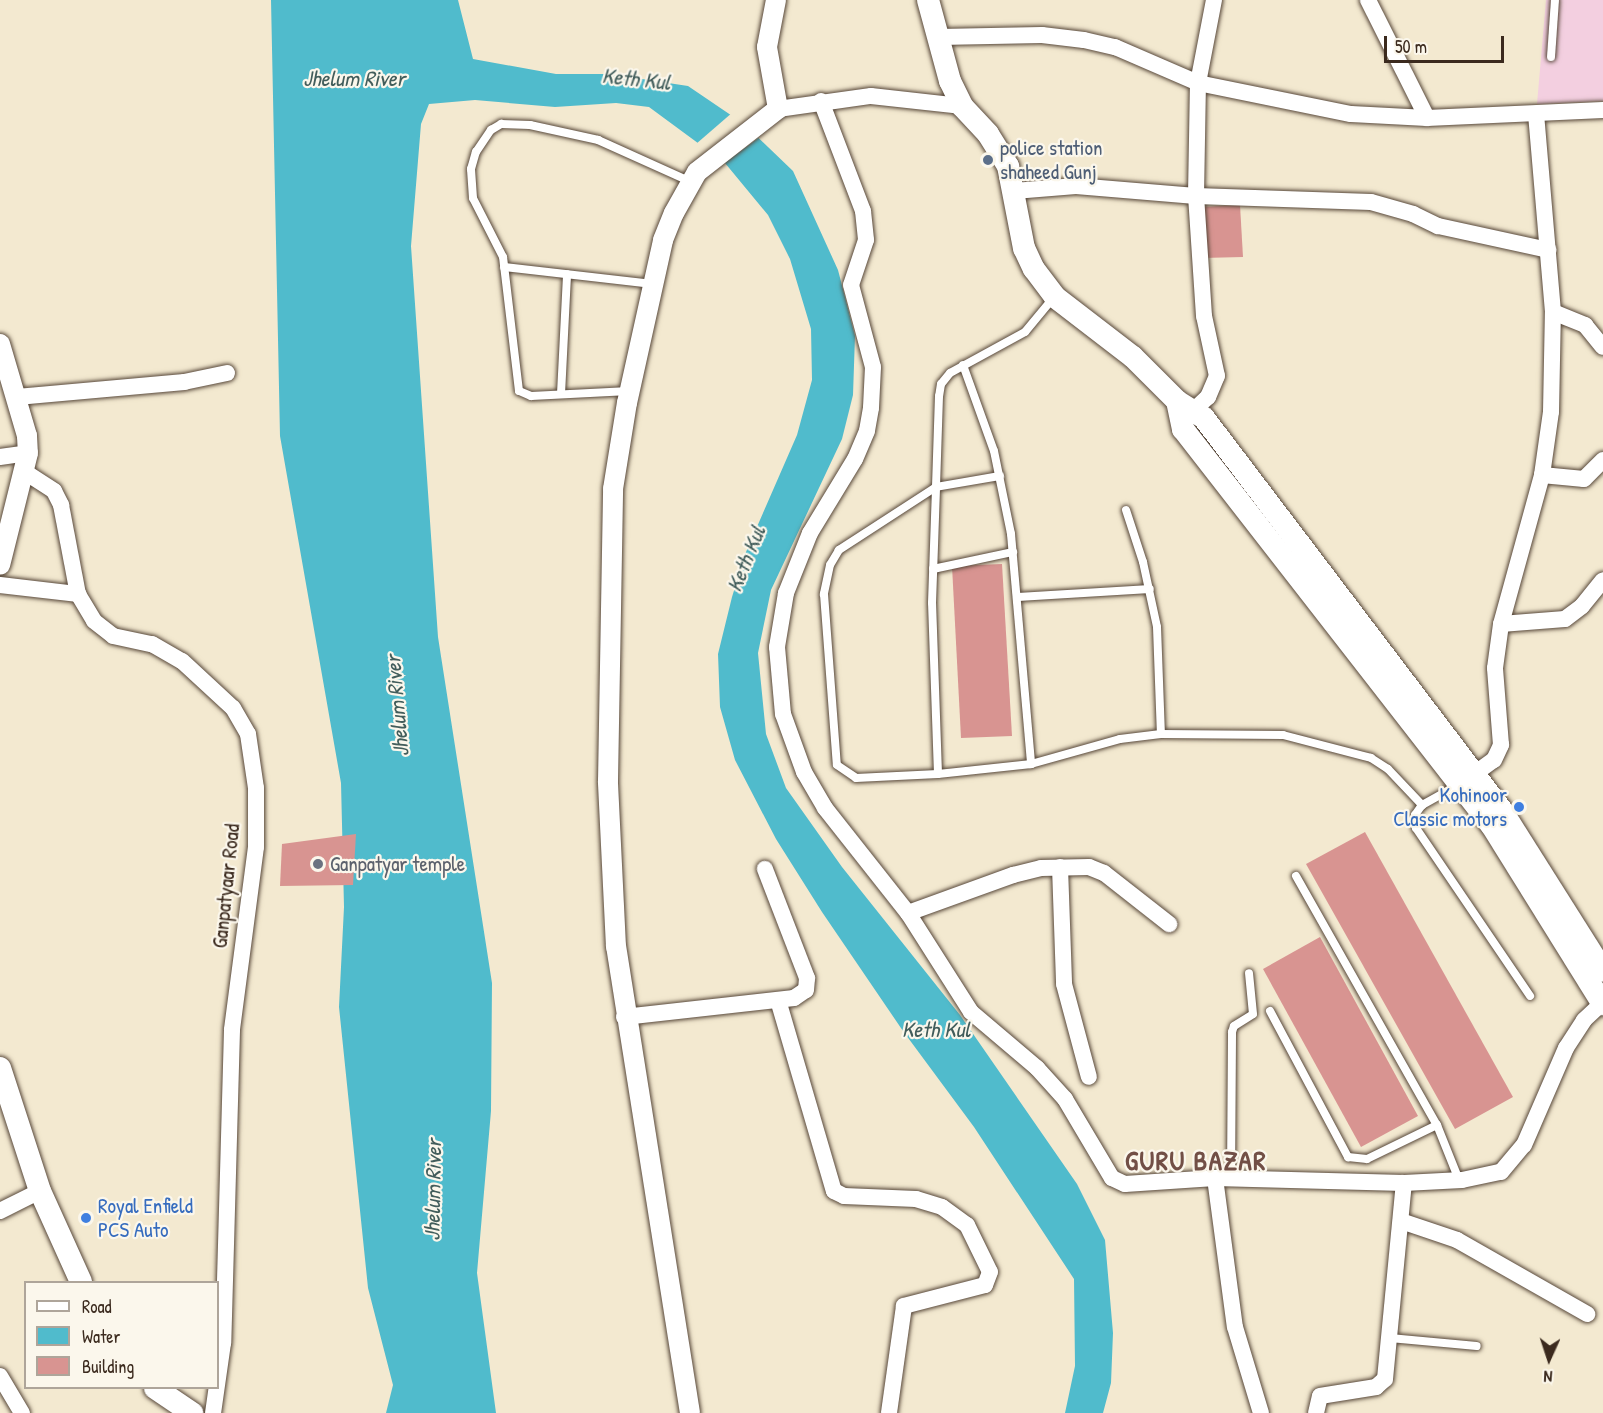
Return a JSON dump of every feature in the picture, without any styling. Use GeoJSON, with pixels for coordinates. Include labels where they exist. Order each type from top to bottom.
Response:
{"type":"FeatureCollection","features":[{"type":"Feature","properties":{"kind":"main road"},"geometry":{"type":"LineString","coordinates":[[928,0],[950,81],[962,106],[999,149],[1014,191],[1024,248],[1055,297],[1133,357],[1186,405],[1183,429],[1467,779],[1502,811],[1603,971]]}},
{"type":"Feature","properties":{"kind":"main road"},"geometry":{"type":"LineString","coordinates":[[1467,779],[1492,826],[1603,1003]]}},
{"type":"Feature","properties":{"kind":"main road"},"geometry":{"type":"LineString","coordinates":[[0,1068],[40,1191],[81,1281]]}},
{"type":"Feature","properties":{"kind":"main road"},"geometry":{"type":"LineString","coordinates":[[156,1389],[192,1413]]}},
{"type":"Feature","properties":{"kind":"street"},"geometry":{"type":"LineString","coordinates":[[774,113],[767,47],[776,0]]}},
{"type":"Feature","properties":{"kind":"street"},"geometry":{"type":"LineString","coordinates":[[1186,405],[1208,397],[1217,376],[1204,316],[1196,196],[1198,83],[1214,0]]}},
{"type":"Feature","properties":{"kind":"street"},"geometry":{"type":"LineString","coordinates":[[1368,0],[1427,118]]}},
{"type":"Feature","properties":{"kind":"street"},"geometry":{"type":"LineString","coordinates":[[939,37],[1042,35],[1084,40],[1114,47],[1198,83],[1351,114],[1427,118],[1603,110]]}},
{"type":"Feature","properties":{"kind":"street"},"geometry":{"type":"LineString","coordinates":[[690,1413],[624,1017],[615,947],[608,683],[614,489],[630,391],[663,240],[694,177],[774,113],[821,101],[898,96],[962,106]]}},
{"type":"Feature","properties":{"kind":"street"},"geometry":{"type":"LineString","coordinates":[[821,101],[863,211],[866,240],[851,285],[873,368],[871,408],[867,431],[855,459],[810,533],[786,593],[779,621],[778,678],[783,714],[804,772],[825,808],[908,913],[971,1012],[1037,1068],[1065,1099],[1118,1183],[1223,1178],[1404,1183],[1459,1180],[1501,1172],[1514,1160],[1566,1048],[1603,1003]]}},
{"type":"Feature","properties":{"kind":"street"},"geometry":{"type":"LineString","coordinates":[[1467,779],[1494,760],[1501,745],[1495,668],[1502,624],[1542,475],[1551,412],[1553,312],[1536,114]]}},
{"type":"Feature","properties":{"kind":"street"},"geometry":{"type":"LineString","coordinates":[[1014,191],[1076,186],[1196,196],[1371,202],[1413,214],[1438,226],[1548,250]]}},
{"type":"Feature","properties":{"kind":"street"},"geometry":{"type":"LineString","coordinates":[[1553,312],[1585,325],[1603,347]]}},
{"type":"Feature","properties":{"kind":"street"},"geometry":{"type":"LineString","coordinates":[[0,344],[17,397],[26,463],[0,565]]}},
{"type":"Feature","properties":{"kind":"street"},"geometry":{"type":"LineString","coordinates":[[17,397],[184,382],[227,373]]}},
{"type":"Feature","properties":{"kind":"street"},"geometry":{"type":"LineString","coordinates":[[0,457],[26,463]]}},
{"type":"Feature","properties":{"kind":"street"},"geometry":{"type":"LineString","coordinates":[[1542,475],[1584,479],[1603,460]]}},
{"type":"Feature","properties":{"kind":"street","name":"Ganpatyaar Road"},"geometry":{"type":"LineString","coordinates":[[26,463],[54,491],[60,505],[78,594],[94,621],[113,636],[152,644],[182,661],[233,708],[248,734],[256,788],[256,847],[232,1030],[223,1343],[219,1371]]}},
{"type":"Feature","properties":{"kind":"street"},"geometry":{"type":"LineString","coordinates":[[1502,624],[1565,619],[1582,606],[1603,580]]}},
{"type":"Feature","properties":{"kind":"street"},"geometry":{"type":"LineString","coordinates":[[0,585],[78,594]]}},
{"type":"Feature","properties":{"kind":"street"},"geometry":{"type":"LineString","coordinates":[[908,913],[1013,875],[1060,867],[1089,867],[1104,873],[1169,924]]}},
{"type":"Feature","properties":{"kind":"street"},"geometry":{"type":"LineString","coordinates":[[1060,867],[1064,984],[1089,1077]]}},
{"type":"Feature","properties":{"kind":"street"},"geometry":{"type":"LineString","coordinates":[[624,1017],[778,1000],[802,995],[807,978],[765,869]]}},
{"type":"Feature","properties":{"kind":"street"},"geometry":{"type":"LineString","coordinates":[[778,1000],[834,1191],[844,1196],[916,1199],[942,1207],[967,1225],[990,1272],[985,1285],[904,1306],[889,1413]]}},
{"type":"Feature","properties":{"kind":"street"},"geometry":{"type":"LineString","coordinates":[[1223,1178],[1235,1327],[1261,1413]]}},
{"type":"Feature","properties":{"kind":"street"},"geometry":{"type":"LineString","coordinates":[[1316,1413],[1320,1396],[1382,1384],[1390,1338],[1404,1183]]}},
{"type":"Feature","properties":{"kind":"street"},"geometry":{"type":"LineString","coordinates":[[0,1211],[40,1191]]}},
{"type":"Feature","properties":{"kind":"street"},"geometry":{"type":"LineString","coordinates":[[1401,1221],[1457,1240],[1587,1314]]}},
{"type":"Feature","properties":{"kind":"street"},"geometry":{"type":"LineString","coordinates":[[0,1376],[22,1413]]}},
{"type":"Feature","properties":{"kind":"street","name":"Ganpatyaar Road"},"geometry":{"type":"LineString","coordinates":[[213,1413],[216,1389]]}},
{"type":"Feature","properties":{"kind":"lane"},"geometry":{"type":"LineString","coordinates":[[1551,57],[1555,0]]}},
{"type":"Feature","properties":{"kind":"lane"},"geometry":{"type":"LineString","coordinates":[[630,391],[524,396],[516,385],[500,246],[478,210],[471,185],[476,152],[491,130],[501,124],[530,124],[598,140],[694,177]]}},
{"type":"Feature","properties":{"kind":"lane"},"geometry":{"type":"LineString","coordinates":[[504,267],[654,285]]}},
{"type":"Feature","properties":{"kind":"lane"},"geometry":{"type":"LineString","coordinates":[[561,394],[567,274]]}},
{"type":"Feature","properties":{"kind":"lane"},"geometry":{"type":"LineString","coordinates":[[938,774],[933,569],[941,384],[963,365],[1025,332],[1055,297]]}},
{"type":"Feature","properties":{"kind":"lane"},"geometry":{"type":"LineString","coordinates":[[963,365],[1000,476],[1013,552],[1031,764]]}},
{"type":"Feature","properties":{"kind":"lane"},"geometry":{"type":"LineString","coordinates":[[1000,476],[936,487],[839,550],[826,576],[824,594],[837,765],[855,778],[938,774],[1031,764],[1120,739],[1161,734],[1283,735],[1348,750],[1388,769],[1422,805]]}},
{"type":"Feature","properties":{"kind":"lane"},"geometry":{"type":"LineString","coordinates":[[1126,510],[1150,589],[1157,627],[1161,734]]}},
{"type":"Feature","properties":{"kind":"lane"},"geometry":{"type":"LineString","coordinates":[[933,569],[1013,552]]}},
{"type":"Feature","properties":{"kind":"lane"},"geometry":{"type":"LineString","coordinates":[[1018,597],[1150,589]]}},
{"type":"Feature","properties":{"kind":"lane"},"geometry":{"type":"LineString","coordinates":[[1467,779],[1422,805],[1415,815],[1416,828],[1530,996]]}},
{"type":"Feature","properties":{"kind":"lane"},"geometry":{"type":"LineString","coordinates":[[1296,876],[1437,1125],[1459,1180]]}},
{"type":"Feature","properties":{"kind":"lane"},"geometry":{"type":"LineString","coordinates":[[1223,1178],[1232,1032],[1234,1026],[1253,1014],[1249,973]]}},
{"type":"Feature","properties":{"kind":"lane"},"geometry":{"type":"LineString","coordinates":[[1270,1011],[1348,1157],[1367,1159],[1437,1125]]}},
{"type":"Feature","properties":{"kind":"lane"},"geometry":{"type":"LineString","coordinates":[[1390,1338],[1477,1346]]}},
{"type":"Feature","properties":{"kind":"shaded area"},"geometry":{"type":"Polygon","coordinates":[[[1546,0],[1603,0],[1603,101],[1537,104],[1546,0]]]}},
{"type":"Feature","properties":{"kind":"water","name":"Jhelum River"},"geometry":{"type":"Polygon","coordinates":[[[271,0],[458,0],[473,59],[556,74],[609,74],[688,86],[744,124],[793,171],[838,270],[855,336],[853,395],[842,439],[771,590],[758,653],[766,734],[786,788],[842,867],[960,1015],[1077,1184],[1105,1240],[1113,1333],[1111,1383],[1103,1413],[1065,1413],[1075,1366],[1074,1279],[974,1127],[903,1031],[822,912],[776,839],[735,760],[720,707],[718,654],[732,597],[746,552],[797,435],[812,380],[811,329],[790,259],[768,215],[725,163],[649,107],[616,103],[555,107],[475,100],[429,104],[421,124],[411,246],[438,637],[492,983],[491,1111],[477,1273],[496,1413],[386,1413],[393,1385],[368,1288],[339,1007],[344,907],[341,783],[280,436],[271,0]]]}},
{"type":"Feature","properties":{"kind":"pier"},"geometry":{"type":"Polygon","coordinates":[[[733,112],[761,136],[722,165],[696,144],[733,112]]]}},
{"type":"Feature","properties":{"kind":"building"},"geometry":{"type":"Polygon","coordinates":[[[1240,205],[1243,257],[1202,258],[1200,207],[1240,205]]]}},
{"type":"Feature","properties":{"kind":"building"},"geometry":{"type":"Polygon","coordinates":[[[1002,564],[1012,736],[961,738],[952,566],[1002,564]]]}},
{"type":"Feature","properties":{"kind":"building"},"geometry":{"type":"Polygon","coordinates":[[[1365,832],[1513,1097],[1455,1129],[1306,864],[1365,832]]]}},
{"type":"Feature","properties":{"kind":"building","name":"Ganpatyar temple"},"geometry":{"type":"Polygon","coordinates":[[[356,834],[353,885],[280,886],[282,844],[356,834]]]}},
{"type":"Feature","properties":{"kind":"building"},"geometry":{"type":"Polygon","coordinates":[[[1320,937],[1418,1116],[1361,1147],[1263,969],[1320,937]]]}},
{"type":"Feature","properties":{"kind":"place","name":"police station shaheed Gunj"},"geometry":{"type":"Point","coordinates":[988,160]}},
{"type":"Feature","properties":{"kind":"place","name":"Kohinoor Classic motors"},"geometry":{"type":"Point","coordinates":[1519,807]}},
{"type":"Feature","properties":{"kind":"place","name":"Ganpatyar temple"},"geometry":{"type":"Point","coordinates":[318,864]}},
{"type":"Feature","properties":{"kind":"place","name":"Royal Enfield PCS Auto"},"geometry":{"type":"Point","coordinates":[86,1218]}},
{"type":"Feature","properties":{"kind":"district","name":"GURU BAZAR"},"geometry":{"type":"Point","coordinates":[1196,1161]}},
{"type":"Feature","properties":{"kind":"water label","name":"Keth Kul"},"geometry":{"type":"Point","coordinates":[636,79]}},
{"type":"Feature","properties":{"kind":"water label","name":"Keth Kul"},"geometry":{"type":"Point","coordinates":[746,559]}},
{"type":"Feature","properties":{"kind":"water label","name":"Keth Kul"},"geometry":{"type":"Point","coordinates":[936,1030]}}]}
